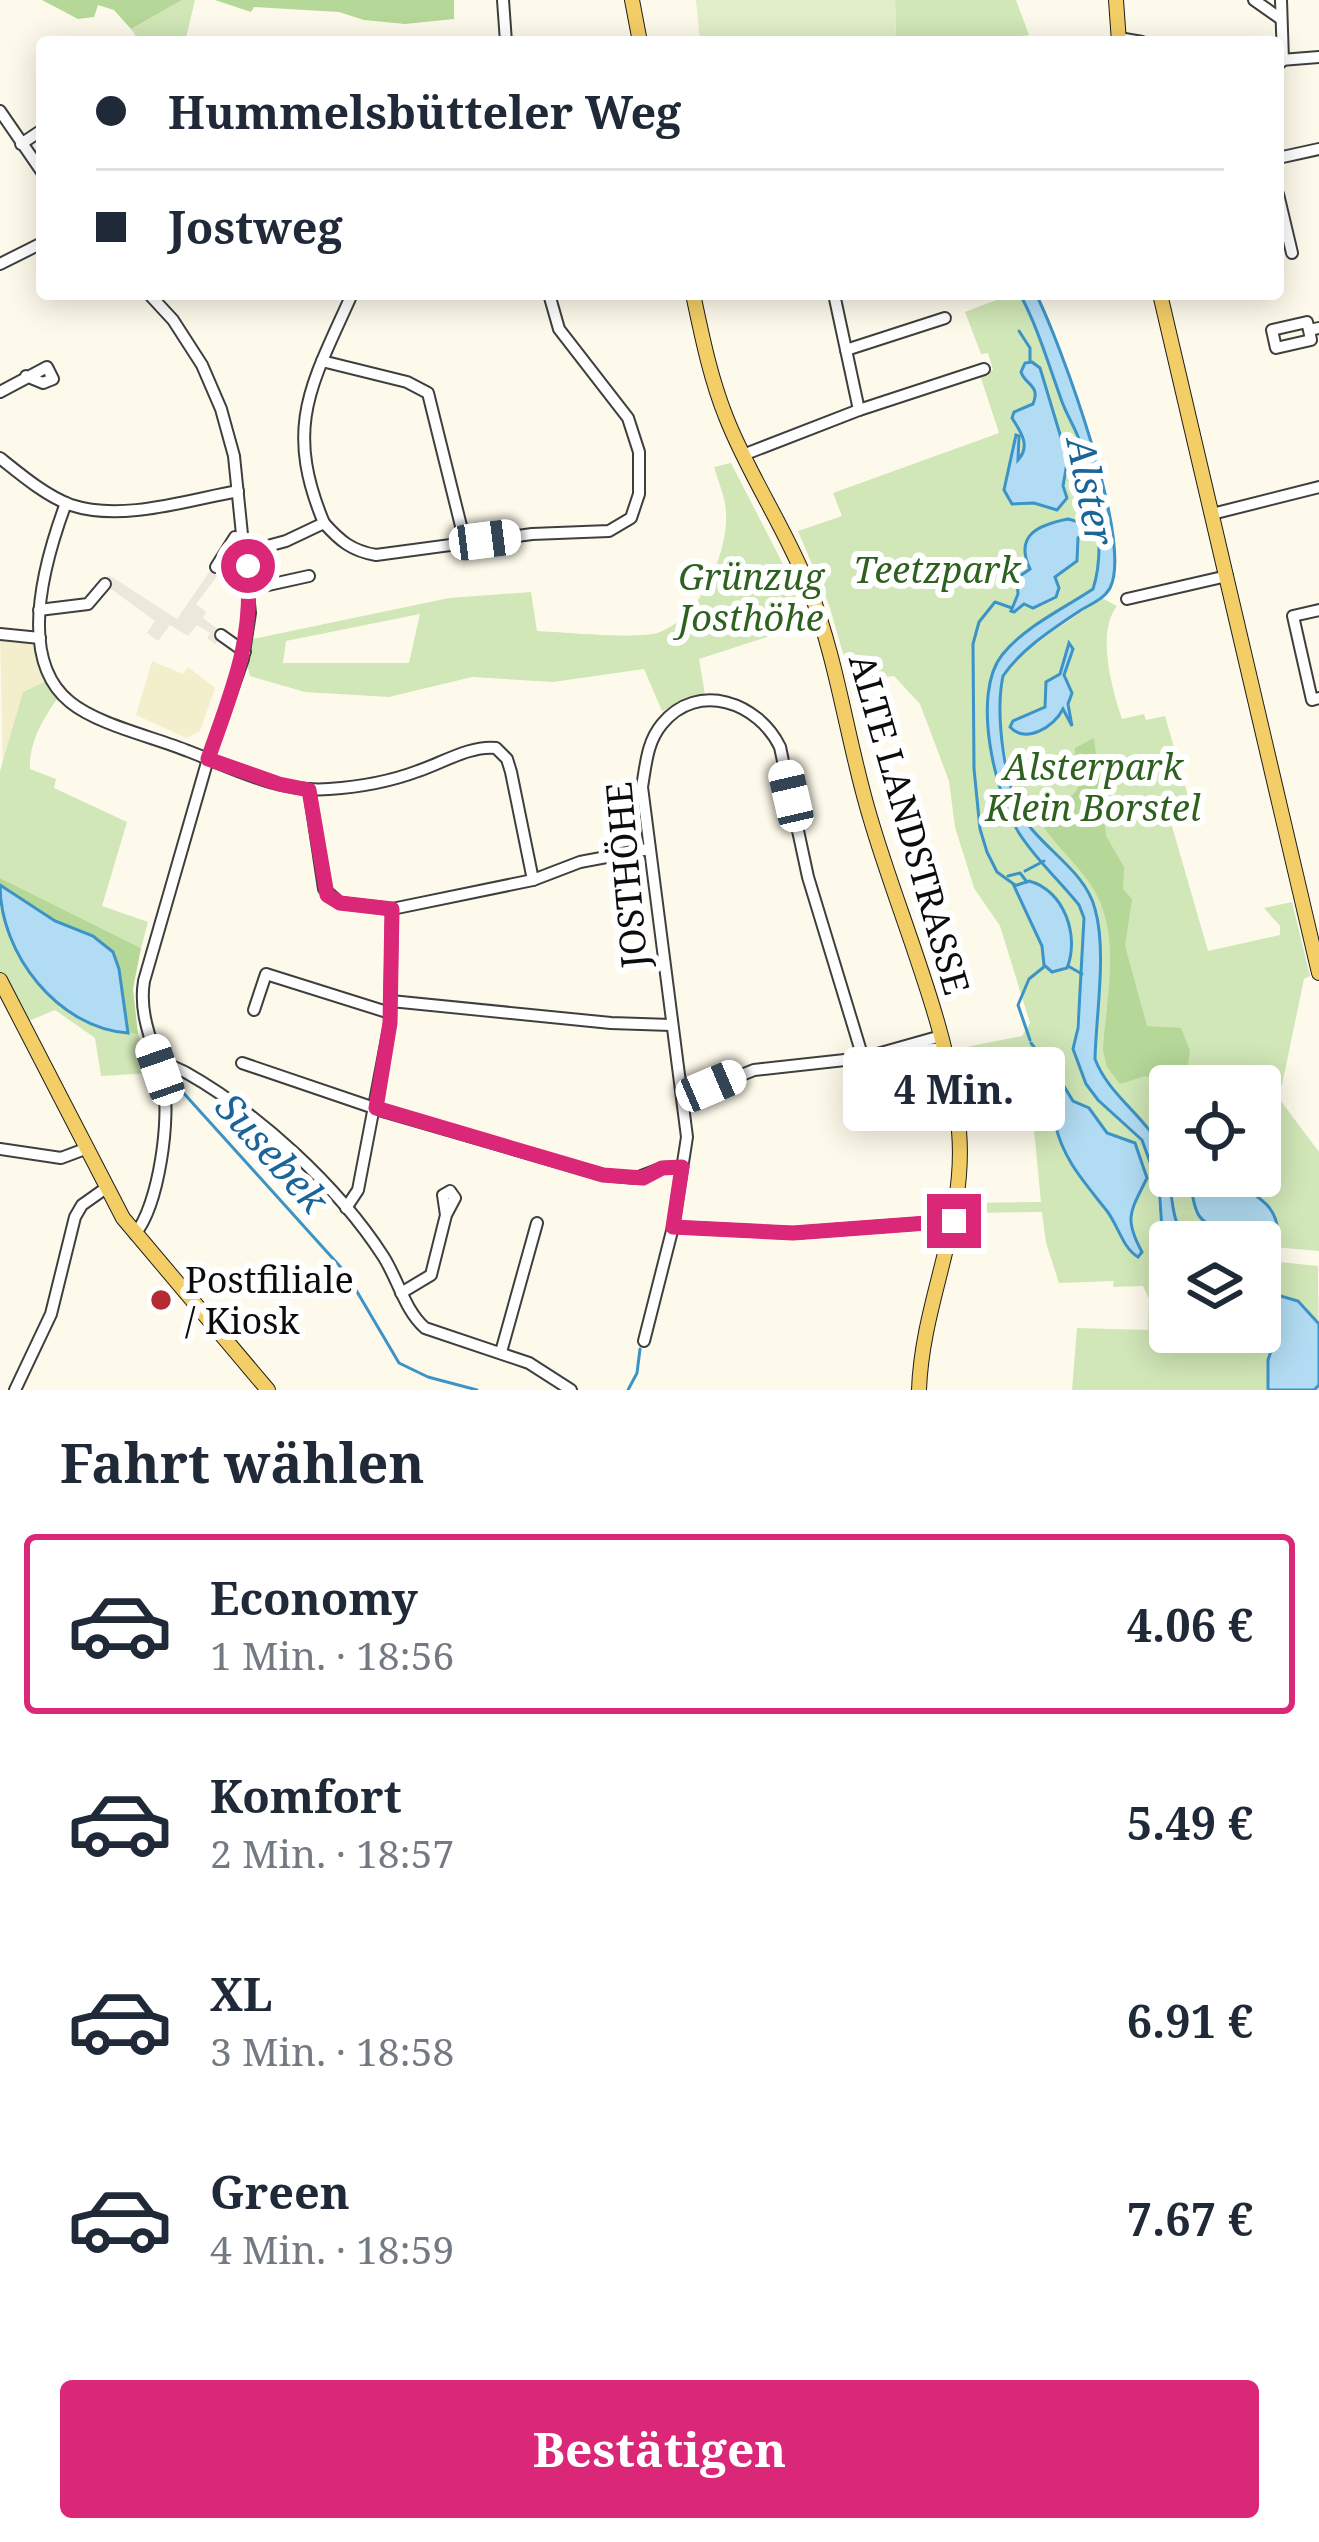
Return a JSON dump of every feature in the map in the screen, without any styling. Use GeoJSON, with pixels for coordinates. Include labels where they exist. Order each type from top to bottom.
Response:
{"type":"FeatureCollection","features":[{"type":"Feature","properties":{"kind":"main road"},"geometry":{"type":"LineString","coordinates":[[632,0],[639,36]]}},
{"type":"Feature","properties":{"kind":"main road"},"geometry":{"type":"LineString","coordinates":[[1116,0],[1119,36]]}},
{"type":"Feature","properties":{"kind":"main road","name":"ALTE LANDSTRASSE"},"geometry":{"type":"LineString","coordinates":[[694,300],[710,369],[743,455],[788,540],[819,614],[870,818],[942,1042],[961,1150],[954,1221],[925,1337],[919,1390]]}},
{"type":"Feature","properties":{"kind":"main road"},"geometry":{"type":"LineString","coordinates":[[1161,300],[1319,973]]}},
{"type":"Feature","properties":{"kind":"main road"},"geometry":{"type":"LineString","coordinates":[[0,980],[85,1150],[135,1234],[268,1390]]}},
{"type":"Feature","properties":{"kind":"street"},"geometry":{"type":"LineString","coordinates":[[503,0],[506,36]]}},
{"type":"Feature","properties":{"kind":"street"},"geometry":{"type":"LineString","coordinates":[[1254,0],[1281,19]]}},
{"type":"Feature","properties":{"kind":"street"},"geometry":{"type":"LineString","coordinates":[[1281,0],[1281,36]]}},
{"type":"Feature","properties":{"kind":"street"},"geometry":{"type":"LineString","coordinates":[[1284,62],[1319,58]]}},
{"type":"Feature","properties":{"kind":"street"},"geometry":{"type":"LineString","coordinates":[[0,111],[36,164]]}},
{"type":"Feature","properties":{"kind":"street"},"geometry":{"type":"LineString","coordinates":[[21,144],[36,134]]}},
{"type":"Feature","properties":{"kind":"street"},"geometry":{"type":"LineString","coordinates":[[1284,157],[1319,149]]}},
{"type":"Feature","properties":{"kind":"street"},"geometry":{"type":"LineString","coordinates":[[1284,219],[1292,253]]}},
{"type":"Feature","properties":{"kind":"street"},"geometry":{"type":"LineString","coordinates":[[0,264],[36,246]]}},
{"type":"Feature","properties":{"kind":"street"},"geometry":{"type":"LineString","coordinates":[[135,1234],[148,1213],[165,1129],[166,1097],[144,1014],[144,981],[208,759],[245,652],[250,589],[227,430],[212,388],[172,320],[154,300]]}},
{"type":"Feature","properties":{"kind":"street"},"geometry":{"type":"LineString","coordinates":[[349,300],[304,411],[303,460],[324,523],[340,541],[358,552],[376,555],[532,534],[609,531],[628,520],[637,505],[639,452],[628,418],[559,329],[551,300]]}},
{"type":"Feature","properties":{"kind":"street"},"geometry":{"type":"LineString","coordinates":[[835,300],[859,410]]}},
{"type":"Feature","properties":{"kind":"street"},"geometry":{"type":"LineString","coordinates":[[846,350],[945,318]]}},
{"type":"Feature","properties":{"kind":"street"},"geometry":{"type":"LineString","coordinates":[[322,361],[407,382],[428,393],[465,542]]}},
{"type":"Feature","properties":{"kind":"street"},"geometry":{"type":"LineString","coordinates":[[743,455],[984,369]]}},
{"type":"Feature","properties":{"kind":"street"},"geometry":{"type":"LineString","coordinates":[[0,392],[26,376]]}},
{"type":"Feature","properties":{"kind":"street"},"geometry":{"type":"LineString","coordinates":[[0,477],[4,462],[67,503],[114,509],[239,495]]}},
{"type":"Feature","properties":{"kind":"street"},"geometry":{"type":"LineString","coordinates":[[1212,514],[1319,488]]}},
{"type":"Feature","properties":{"kind":"street"},"geometry":{"type":"LineString","coordinates":[[67,503],[46,566],[40,638],[49,673],[73,705],[208,759],[309,790],[390,780],[480,748],[496,748],[511,772],[533,880]]}},
{"type":"Feature","properties":{"kind":"street"},"geometry":{"type":"LineString","coordinates":[[246,552],[286,541],[324,523]]}},
{"type":"Feature","properties":{"kind":"street"},"geometry":{"type":"LineString","coordinates":[[216,567],[235,536]]}},
{"type":"Feature","properties":{"kind":"street"},"geometry":{"type":"LineString","coordinates":[[250,589],[309,577]]}},
{"type":"Feature","properties":{"kind":"street"},"geometry":{"type":"LineString","coordinates":[[1127,599],[1227,577]]}},
{"type":"Feature","properties":{"kind":"street"},"geometry":{"type":"LineString","coordinates":[[40,610],[88,604],[105,584]]}},
{"type":"Feature","properties":{"kind":"street"},"geometry":{"type":"LineString","coordinates":[[1319,610],[1293,616],[1312,700],[1319,698]]}},
{"type":"Feature","properties":{"kind":"street"},"geometry":{"type":"LineString","coordinates":[[0,634],[40,638]]}},
{"type":"Feature","properties":{"kind":"street"},"geometry":{"type":"LineString","coordinates":[[221,635],[245,652]]}},
{"type":"Feature","properties":{"kind":"street","name":"JOSTHÖHE"},"geometry":{"type":"LineString","coordinates":[[644,1341],[673,1227],[686,1137],[642,787],[648,747],[662,722],[681,709],[704,700],[735,703],[754,712],[772,731],[780,747],[808,877],[863,1058]]}},
{"type":"Feature","properties":{"kind":"street"},"geometry":{"type":"LineString","coordinates":[[309,790],[327,895],[340,903],[392,909],[533,880],[580,862],[649,849]]}},
{"type":"Feature","properties":{"kind":"street"},"geometry":{"type":"LineString","coordinates":[[346,1208],[358,1190],[376,1108],[390,1007],[392,909]]}},
{"type":"Feature","properties":{"kind":"street"},"geometry":{"type":"LineString","coordinates":[[254,1010],[266,974],[390,1007],[671,1024]]}},
{"type":"Feature","properties":{"kind":"street"},"geometry":{"type":"LineString","coordinates":[[684,1097],[754,1070],[884,1053],[901,1055],[942,1042]]}},
{"type":"Feature","properties":{"kind":"street"},"geometry":{"type":"LineString","coordinates":[[242,1063],[603,1175],[643,1178],[662,1168],[682,1167]]}},
{"type":"Feature","properties":{"kind":"street"},"geometry":{"type":"LineString","coordinates":[[160,1070],[174,1067],[185,1072],[255,1115],[346,1208],[384,1257],[425,1328],[530,1363],[571,1390]]}},
{"type":"Feature","properties":{"kind":"street"},"geometry":{"type":"LineString","coordinates":[[0,1149],[61,1158],[85,1150]]}},
{"type":"Feature","properties":{"kind":"street"},"geometry":{"type":"LineString","coordinates":[[15,1390],[51,1314],[75,1216],[106,1187]]}},
{"type":"Feature","properties":{"kind":"street"},"geometry":{"type":"LineString","coordinates":[[401,1293],[431,1275],[446,1215]]}},
{"type":"Feature","properties":{"kind":"street"},"geometry":{"type":"LineString","coordinates":[[673,1227],[814,1232],[954,1221]]}},
{"type":"Feature","properties":{"kind":"street"},"geometry":{"type":"LineString","coordinates":[[501,1352],[537,1223]]}},
{"type":"Feature","properties":{"kind":"shaded area"},"geometry":{"type":"Polygon","coordinates":[[[214,565],[221,571],[196,604],[206,612],[203,618],[223,633],[215,644],[207,638],[210,633],[197,625],[188,636],[170,625],[158,641],[147,633],[155,621],[103,583],[109,575],[177,619],[214,565]]]}},
{"type":"Feature","properties":{"kind":"shaded area"},"geometry":{"type":"Polygon","coordinates":[[[0,637],[39,642],[50,679],[23,692],[3,772],[0,637]]]}},
{"type":"Feature","properties":{"kind":"shaded area"},"geometry":{"type":"Polygon","coordinates":[[[152,661],[183,674],[188,667],[215,688],[200,731],[186,738],[136,715],[152,661]]]}},
{"type":"Feature","properties":{"kind":"green space"},"geometry":{"type":"Polygon","coordinates":[[[42,0],[182,0],[131,29],[114,10],[98,5],[94,17],[78,19],[42,0]]]}},
{"type":"Feature","properties":{"kind":"green space"},"geometry":{"type":"Polygon","coordinates":[[[182,0],[195,0],[186,36],[135,36],[131,29],[182,0]]]}},
{"type":"Feature","properties":{"kind":"green space"},"geometry":{"type":"Polygon","coordinates":[[[215,0],[454,0],[454,19],[405,24],[339,12],[254,7],[251,12],[215,0]]]}},
{"type":"Feature","properties":{"kind":"green space"},"geometry":{"type":"Polygon","coordinates":[[[696,0],[895,0],[896,36],[699,36],[696,0]]]}},
{"type":"Feature","properties":{"kind":"green space"},"geometry":{"type":"Polygon","coordinates":[[[895,0],[1016,0],[1029,35],[1023,36],[896,36],[895,0]]]}},
{"type":"Feature","properties":{"kind":"green space","name":"Teetzpark"},"geometry":{"type":"Polygon","coordinates":[[[996,300],[1023,300],[1070,411],[1092,486],[1098,523],[1093,589],[1021,634],[1003,653],[989,694],[989,719],[997,771],[1021,837],[1072,894],[1083,915],[1086,951],[1076,1025],[1079,1061],[1091,1088],[1132,1126],[1149,1156],[1149,1197],[1157,1197],[1160,1221],[1149,1221],[1149,1299],[1143,1286],[1113,1287],[1114,1281],[1059,1283],[1042,1212],[968,1213],[970,1203],[1041,1202],[1029,1079],[1019,1049],[961,1059],[961,1048],[1022,1036],[1030,1023],[1000,926],[974,888],[955,827],[949,781],[920,704],[894,676],[851,681],[829,605],[798,531],[842,516],[833,493],[999,433],[980,375],[993,370],[988,353],[981,354],[965,312],[996,300]]]}},
{"type":"Feature","properties":{"kind":"green space","name":"Grünzug Josthöhe"},"geometry":{"type":"Polygon","coordinates":[[[731,463],[786,570],[807,624],[699,659],[705,695],[662,711],[644,669],[553,682],[472,677],[389,697],[305,692],[250,676],[245,656],[248,640],[449,598],[531,592],[537,631],[660,632],[699,599],[717,565],[726,513],[714,467],[731,463]],[[420,614],[286,641],[283,663],[409,663],[420,614]]]}},
{"type":"Feature","properties":{"kind":"green space","name":"Alsterpark Klein Borstel"},"geometry":{"type":"Polygon","coordinates":[[[1102,598],[1117,606],[1108,630],[1110,677],[1122,719],[1165,716],[1188,796],[1165,802],[1208,951],[1280,935],[1280,926],[1264,908],[1292,902],[1310,976],[1304,979],[1281,1086],[1281,1065],[1149,1065],[1149,1127],[1115,1092],[1095,1059],[1099,940],[1095,905],[1025,820],[1009,771],[999,716],[1003,676],[1040,640],[1102,598]]]}},
{"type":"Feature","properties":{"kind":"green space"},"geometry":{"type":"Polygon","coordinates":[[[50,679],[60,695],[35,739],[30,769],[56,779],[54,788],[127,822],[102,906],[148,922],[141,948],[0,878],[0,771],[23,692],[50,679]]]}},
{"type":"Feature","properties":{"kind":"green space"},"geometry":{"type":"Polygon","coordinates":[[[1094,738],[1106,836],[1124,867],[1123,889],[1132,899],[1125,946],[1147,1026],[1181,1028],[1190,1051],[1188,1065],[1149,1065],[1149,1077],[1120,1084],[1107,1067],[1103,1050],[1110,944],[1101,904],[1030,803],[1060,801],[1074,794],[1079,779],[1075,748],[1094,738]]]}},
{"type":"Feature","properties":{"kind":"green space"},"geometry":{"type":"Polygon","coordinates":[[[0,878],[141,948],[133,989],[138,1034],[128,1033],[123,1005],[93,936],[55,921],[0,885],[0,878]]]}},
{"type":"Feature","properties":{"kind":"green space"},"geometry":{"type":"Polygon","coordinates":[[[0,907],[22,955],[48,994],[85,1021],[138,1034],[152,1073],[101,1076],[95,1038],[55,1010],[24,1023],[0,975],[0,907]]]}},
{"type":"Feature","properties":{"kind":"green space","name":"Alsterpark Klein Borstel"},"geometry":{"type":"Polygon","coordinates":[[[1281,1101],[1319,1152],[1319,1251],[1281,1248],[1281,1221],[1176,1221],[1173,1197],[1281,1197],[1281,1101]]]}},
{"type":"Feature","properties":{"kind":"green space","name":"Teetzpark"},"geometry":{"type":"Polygon","coordinates":[[[1281,1262],[1318,1266],[1319,1390],[1072,1390],[1077,1328],[1148,1330],[1149,1299],[1149,1353],[1281,1353],[1281,1262]]]}},
{"type":"Feature","properties":{"kind":"water"},"geometry":{"type":"Polygon","coordinates":[[[1023,300],[1038,300],[1076,396],[1103,487],[1115,564],[1104,595],[1038,640],[1003,676],[1003,751],[1012,791],[1026,822],[1075,873],[1095,909],[1100,983],[1095,1059],[1109,1084],[1149,1130],[1149,1159],[1142,1140],[1086,1084],[1073,1049],[1084,918],[1010,816],[995,770],[987,718],[993,672],[1002,655],[1033,627],[1093,589],[1099,554],[1094,496],[1078,436],[1023,300]]]}},
{"type":"Feature","properties":{"kind":"water"},"geometry":{"type":"Polygon","coordinates":[[[1025,363],[1040,368],[1065,451],[1072,458],[1072,470],[1067,463],[1063,486],[1067,498],[1057,510],[1034,503],[1012,504],[1004,490],[1016,435],[1018,460],[1024,450],[1021,434],[1012,418],[1014,412],[1033,404],[1034,389],[1021,372],[1025,363]]]}},
{"type":"Feature","properties":{"kind":"water"},"geometry":{"type":"Polygon","coordinates":[[[1068,519],[1079,522],[1085,532],[1078,538],[1077,561],[1055,577],[1056,597],[1033,608],[1024,604],[1011,611],[1018,594],[1017,578],[1030,569],[1027,540],[1039,528],[1068,519]]]}},
{"type":"Feature","properties":{"kind":"water"},"geometry":{"type":"Polygon","coordinates":[[[1069,643],[1073,649],[1064,675],[1072,693],[1068,704],[1072,726],[1063,709],[1039,731],[1017,732],[1010,727],[1013,721],[1045,707],[1046,682],[1060,674],[1069,643]]]}},
{"type":"Feature","properties":{"kind":"water"},"geometry":{"type":"Polygon","coordinates":[[[1029,881],[1052,894],[1066,916],[1071,942],[1067,968],[1052,972],[1044,965],[1042,946],[1014,886],[1029,881]]]}},
{"type":"Feature","properties":{"kind":"water"},"geometry":{"type":"Polygon","coordinates":[[[0,885],[113,952],[128,1033],[78,1017],[38,983],[10,937],[0,885]]]}},
{"type":"Feature","properties":{"kind":"water"},"geometry":{"type":"Polygon","coordinates":[[[1045,1055],[1073,1101],[1089,1108],[1107,1133],[1135,1143],[1147,1178],[1131,1214],[1142,1252],[1138,1257],[1063,1148],[1042,1060],[1045,1055]]]}},
{"type":"Feature","properties":{"kind":"water"},"geometry":{"type":"Polygon","coordinates":[[[1160,1197],[1172,1197],[1176,1221],[1161,1221],[1160,1197]]]}},
{"type":"Feature","properties":{"kind":"water"},"geometry":{"type":"Polygon","coordinates":[[[1193,1197],[1258,1197],[1276,1221],[1204,1221],[1193,1197]]]}},
{"type":"Feature","properties":{"kind":"water"},"geometry":{"type":"Polygon","coordinates":[[[1281,1296],[1298,1301],[1319,1324],[1319,1385],[1314,1390],[1268,1390],[1270,1353],[1281,1353],[1281,1296]]]}},
{"type":"Feature","properties":{"kind":"waterway"},"geometry":{"type":"LineString","coordinates":[[1019,331],[1030,348],[1030,362]]}},
{"type":"Feature","properties":{"kind":"waterway"},"geometry":{"type":"LineString","coordinates":[[1012,608],[995,602],[979,622],[973,644],[974,769],[987,852],[997,872],[1015,885]]}},
{"type":"Feature","properties":{"kind":"waterway"},"geometry":{"type":"LineString","coordinates":[[1025,871],[1044,861]]}},
{"type":"Feature","properties":{"kind":"waterway"},"geometry":{"type":"LineString","coordinates":[[1008,876],[1020,873],[1027,882]]}},
{"type":"Feature","properties":{"kind":"waterway"},"geometry":{"type":"LineString","coordinates":[[1030,1040],[1018,1005],[1029,979],[1045,966]]}},
{"type":"Feature","properties":{"kind":"waterway"},"geometry":{"type":"LineString","coordinates":[[1068,966],[1082,974]]}},
{"type":"Feature","properties":{"kind":"waterway"},"geometry":{"type":"LineString","coordinates":[[1031,1043],[1042,1058]]}},
{"type":"Feature","properties":{"kind":"waterway","name":"Susebek"},"geometry":{"type":"LineString","coordinates":[[179,1088],[346,1273],[399,1363],[428,1377],[477,1390]]}},
{"type":"Feature","properties":{"kind":"waterway"},"geometry":{"type":"LineString","coordinates":[[628,1390],[637,1373],[640,1349]]}},
{"type":"Feature","properties":{"kind":"place","name":"Postfiliale / Kiosk"},"geometry":{"type":"Point","coordinates":[161,1300]}},
{"type":"Feature","properties":{"kind":"route"},"geometry":{"type":"LineString","coordinates":[[248,566],[250,613],[245,652],[208,759],[251,776],[309,790],[327,895],[340,903],[392,909],[390,1023],[376,1108],[603,1175],[643,1178],[662,1168],[682,1167],[673,1227],[793,1233],[954,1221]]}},
{"type":"Feature","properties":{"kind":"water label","name":"Alster"},"geometry":{"type":"Point","coordinates":[1092,491]}}]}
